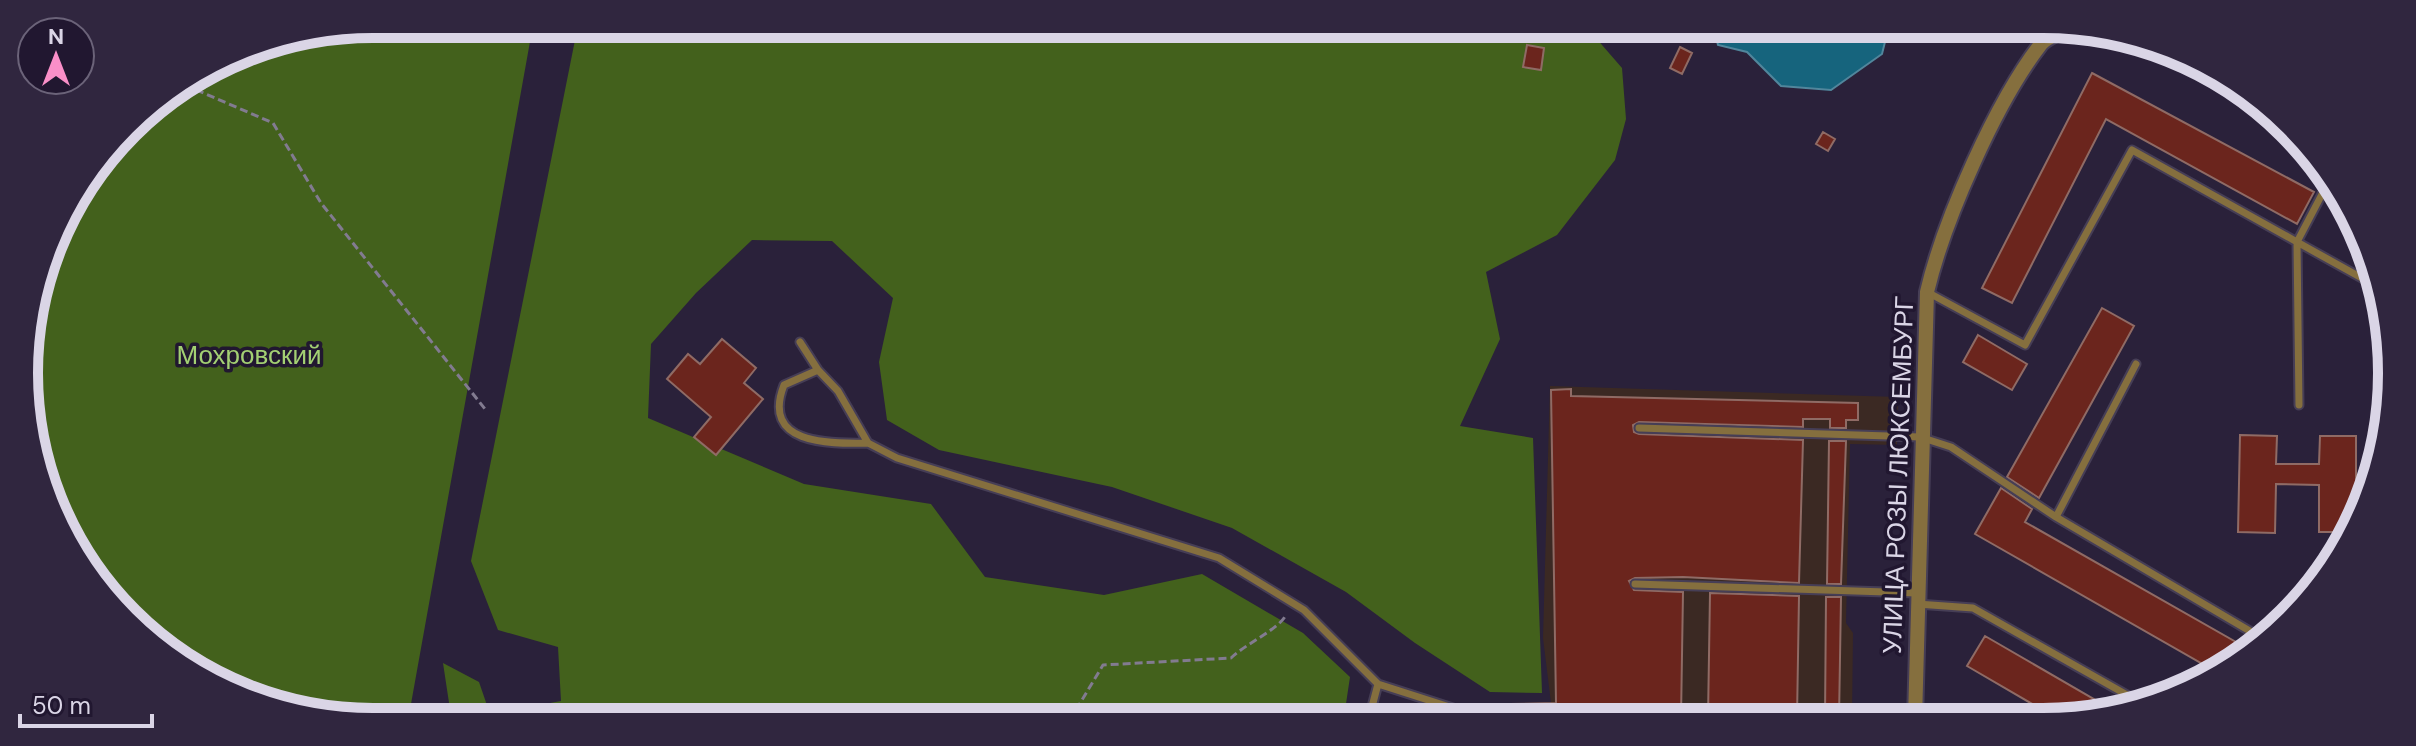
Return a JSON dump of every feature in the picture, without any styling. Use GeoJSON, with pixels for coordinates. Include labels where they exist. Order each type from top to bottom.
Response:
{"type":"FeatureCollection","features":[{"type":"Feature","properties":{"kind":"street","name":"УЛИЦА РОЗЫ ЛЮКСЕМБУРГ"},"geometry":{"type":"LineString","coordinates":[[1915,708],[1920,437],[1927,292],[1934,262],[1993,123],[2043,41],[2048,38]]}},
{"type":"Feature","properties":{"kind":"lane"},"geometry":{"type":"LineString","coordinates":[[1927,292],[2025,345],[2132,150],[2365,280]]}},
{"type":"Feature","properties":{"kind":"lane"},"geometry":{"type":"LineString","coordinates":[[2299,405],[2297,242],[2324,190]]}},
{"type":"Feature","properties":{"kind":"lane"},"geometry":{"type":"LineString","coordinates":[[800,342],[818,370],[838,391],[868,443]]}},
{"type":"Feature","properties":{"kind":"lane"},"geometry":{"type":"LineString","coordinates":[[2056,517],[2136,364]]}},
{"type":"Feature","properties":{"kind":"lane"},"geometry":{"type":"LineString","coordinates":[[818,370],[784,385],[777,404],[782,422],[798,437],[868,443],[897,458],[1219,558],[1294,603],[1378,684],[1453,708]]}},
{"type":"Feature","properties":{"kind":"lane"},"geometry":{"type":"LineString","coordinates":[[1639,428],[1920,437],[1951,447],[2056,517],[2254,633]]}},
{"type":"Feature","properties":{"kind":"lane"},"geometry":{"type":"LineString","coordinates":[[1635,584],[1917,598],[1973,608],[2130,697]]}},
{"type":"Feature","properties":{"kind":"lane"},"geometry":{"type":"LineString","coordinates":[[1372,708],[1378,684]]}},
{"type":"Feature","properties":{"kind":"path"},"geometry":{"type":"LineString","coordinates":[[195,89],[273,123],[321,203],[485,409]]}},
{"type":"Feature","properties":{"kind":"path"},"geometry":{"type":"LineString","coordinates":[[1076,708],[1103,665],[1231,658],[1250,640],[1281,625],[1294,603]]}},
{"type":"Feature","properties":{"kind":"shaded area"},"geometry":{"type":"Polygon","coordinates":[[[1550,386],[1898,397],[1897,445],[1850,444],[1846,623],[1853,633],[1852,708],[1500,708],[1499,704],[1551,703],[1543,638],[1550,386]]]}},
{"type":"Feature","properties":{"kind":"green space","name":"Мохровский"},"geometry":{"type":"Polygon","coordinates":[[[531,38],[410,708],[351,707],[308,702],[265,690],[205,663],[152,625],[107,577],[73,521],[49,460],[39,395],[41,329],[56,265],[83,205],[121,152],[169,107],[205,83],[265,56],[308,44],[351,39],[531,38]]]}},
{"type":"Feature","properties":{"kind":"green space"},"geometry":{"type":"Polygon","coordinates":[[[575,38],[1596,38],[1622,68],[1626,119],[1615,160],[1557,235],[1486,272],[1500,339],[1460,426],[1533,438],[1542,693],[1490,692],[1415,643],[1346,592],[1232,528],[1112,487],[939,450],[887,420],[879,362],[893,298],[832,241],[752,240],[696,293],[651,344],[648,418],[804,484],[931,504],[985,577],[1104,595],[1202,574],[1303,633],[1350,677],[1345,708],[523,708],[561,701],[558,647],[498,630],[471,561],[575,38]]]}},
{"type":"Feature","properties":{"kind":"green space"},"geometry":{"type":"Polygon","coordinates":[[[443,663],[479,682],[488,708],[450,708],[443,663]]]}},
{"type":"Feature","properties":{"kind":"water"},"geometry":{"type":"Polygon","coordinates":[[[1716,38],[1886,38],[1882,54],[1831,90],[1781,86],[1747,52],[1718,45],[1716,38]]]}},
{"type":"Feature","properties":{"kind":"building"},"geometry":{"type":"Polygon","coordinates":[[[1527,45],[1544,48],[1541,70],[1523,67],[1527,45]]]}},
{"type":"Feature","properties":{"kind":"building"},"geometry":{"type":"Polygon","coordinates":[[[1680,47],[1692,53],[1682,74],[1670,68],[1680,47]]]}},
{"type":"Feature","properties":{"kind":"building"},"geometry":{"type":"Polygon","coordinates":[[[2092,73],[2314,192],[2297,224],[2106,119],[2012,303],[1982,288],[2092,73]]]}},
{"type":"Feature","properties":{"kind":"building"},"geometry":{"type":"Polygon","coordinates":[[[1823,132],[1835,139],[1828,151],[1816,144],[1823,132]]]}},
{"type":"Feature","properties":{"kind":"building"},"geometry":{"type":"Polygon","coordinates":[[[2102,308],[2134,326],[2039,498],[2007,477],[2102,308]]]}},
{"type":"Feature","properties":{"kind":"building"},"geometry":{"type":"Polygon","coordinates":[[[1978,335],[2027,364],[2012,390],[1963,362],[1978,335]]]}},
{"type":"Feature","properties":{"kind":"building"},"geometry":{"type":"Polygon","coordinates":[[[722,339],[756,368],[744,383],[763,399],[716,455],[694,437],[711,417],[667,379],[688,354],[700,364],[722,339]]]}},
{"type":"Feature","properties":{"kind":"building"},"geometry":{"type":"Polygon","coordinates":[[[1571,389],[1571,396],[1858,403],[1858,420],[1846,420],[1846,428],[1830,428],[1830,419],[1803,419],[1803,427],[1639,422],[1633,425],[1634,432],[1639,434],[1803,440],[1799,583],[1683,577],[1635,578],[1629,581],[1634,590],[1683,592],[1681,708],[1511,708],[1511,704],[1556,703],[1551,390],[1571,389]]]}},
{"type":"Feature","properties":{"kind":"building"},"geometry":{"type":"Polygon","coordinates":[[[2240,435],[2277,436],[2276,464],[2319,464],[2320,436],[2356,436],[2356,491],[2337,532],[2319,532],[2319,485],[2276,484],[2275,533],[2238,532],[2240,435]]]}},
{"type":"Feature","properties":{"kind":"building"},"geometry":{"type":"Polygon","coordinates":[[[1829,441],[1846,441],[1841,584],[1827,584],[1829,441]]]}},
{"type":"Feature","properties":{"kind":"building"},"geometry":{"type":"Polygon","coordinates":[[[2001,488],[2032,509],[2025,522],[2240,644],[2205,665],[1975,534],[2001,488]]]}},
{"type":"Feature","properties":{"kind":"building"},"geometry":{"type":"Polygon","coordinates":[[[1710,593],[1799,596],[1797,708],[1708,708],[1710,593]]]}},
{"type":"Feature","properties":{"kind":"building"},"geometry":{"type":"Polygon","coordinates":[[[1826,597],[1841,597],[1839,708],[1825,708],[1826,597]]]}},
{"type":"Feature","properties":{"kind":"building"},"geometry":{"type":"Polygon","coordinates":[[[1985,636],[2101,703],[2039,708],[1967,666],[1985,636]]]}}]}
